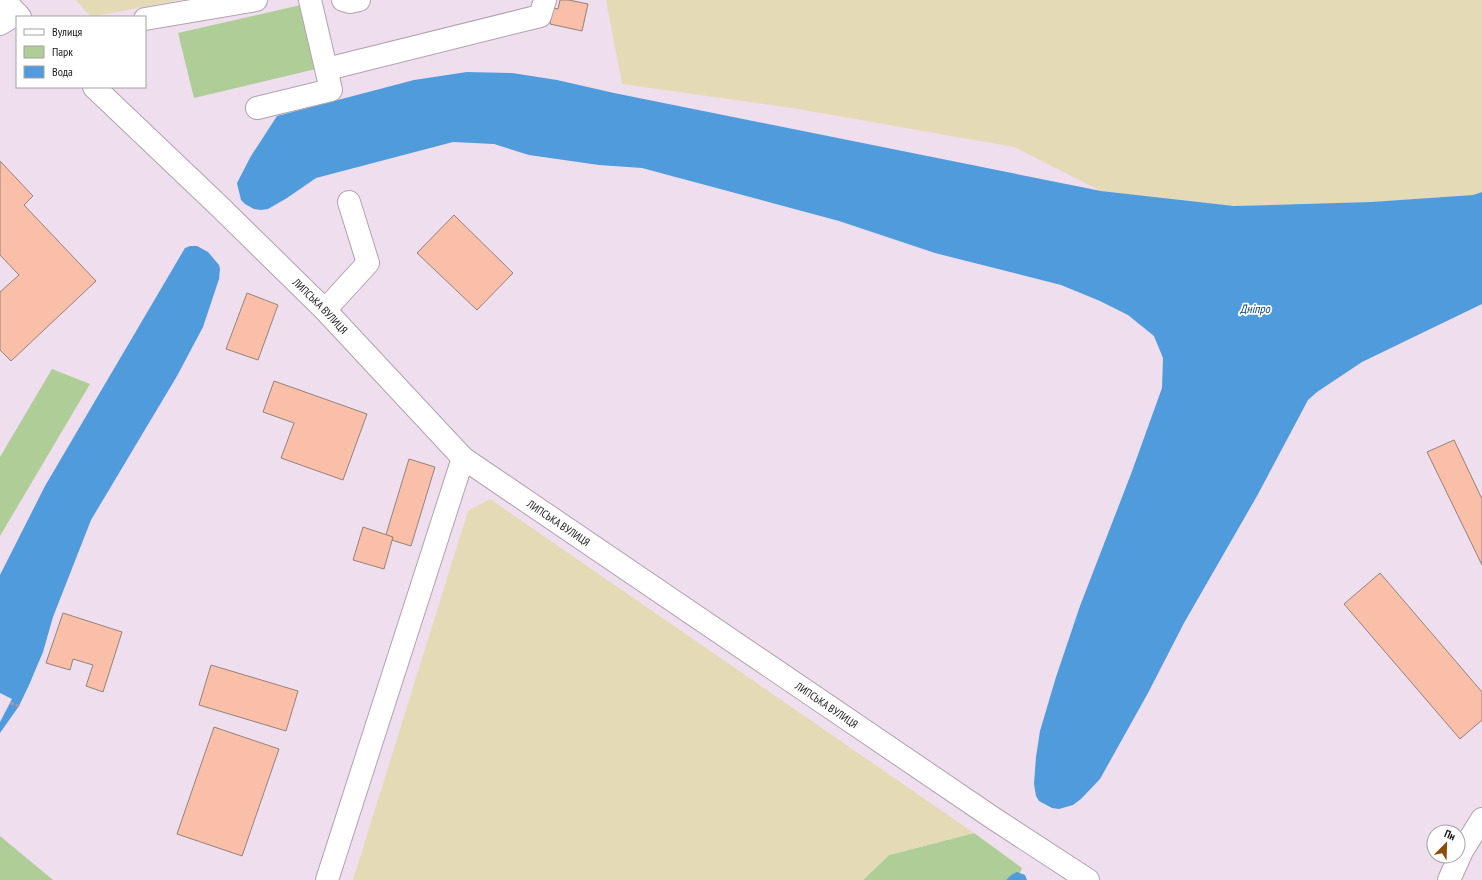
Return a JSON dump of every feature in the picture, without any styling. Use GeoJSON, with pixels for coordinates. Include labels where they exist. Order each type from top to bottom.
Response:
{"type":"FeatureCollection","features":[{"type":"Feature","properties":{"kind":"street"},"geometry":{"type":"LineString","coordinates":[[146,19],[256,0]]}},
{"type":"Feature","properties":{"kind":"street"},"geometry":{"type":"LineString","coordinates":[[257,108],[331,90],[310,0]]}},
{"type":"Feature","properties":{"kind":"street"},"geometry":{"type":"LineString","coordinates":[[343,0],[350,2],[359,0]]}},
{"type":"Feature","properties":{"kind":"street"},"geometry":{"type":"LineString","coordinates":[[326,69],[540,16],[545,0]]}},
{"type":"Feature","properties":{"kind":"street","name":"ЛИПСЬКА ВУЛИЦЯ"},"geometry":{"type":"LineString","coordinates":[[95,88],[273,258],[325,310],[463,458],[993,818],[1088,880]]}},
{"type":"Feature","properties":{"kind":"street"},"geometry":{"type":"LineString","coordinates":[[325,310],[368,263],[349,202]]}},
{"type":"Feature","properties":{"kind":"street"},"geometry":{"type":"LineString","coordinates":[[327,880],[463,458]]}},
{"type":"Feature","properties":{"kind":"street"},"geometry":{"type":"LineString","coordinates":[[1449,880],[1462,851],[1482,819]]}},
{"type":"Feature","properties":{"kind":"path"},"geometry":{"type":"LineString","coordinates":[[10,703],[19,706]]}},
{"type":"Feature","properties":{"kind":"green space"},"geometry":{"type":"Polygon","coordinates":[[[305,4],[320,68],[194,98],[178,33],[305,4]]]}},
{"type":"Feature","properties":{"kind":"green space"},"geometry":{"type":"Polygon","coordinates":[[[52,369],[90,384],[0,536],[0,457],[52,369]]]}},
{"type":"Feature","properties":{"kind":"green space"},"geometry":{"type":"Polygon","coordinates":[[[974,833],[1022,868],[1020,873],[1011,875],[1006,880],[863,880],[889,855],[974,833]]]}},
{"type":"Feature","properties":{"kind":"green space"},"geometry":{"type":"Polygon","coordinates":[[[0,836],[53,880],[0,880],[0,836]]]}},
{"type":"Feature","properties":{"kind":"sand"},"geometry":{"type":"Polygon","coordinates":[[[76,0],[180,0],[96,16],[90,16],[76,0]]]}},
{"type":"Feature","properties":{"kind":"sand"},"geometry":{"type":"Polygon","coordinates":[[[606,0],[1482,0],[1482,192],[1473,195],[1371,202],[1234,206],[1101,191],[1014,147],[792,108],[622,84],[606,0]]]}},
{"type":"Feature","properties":{"kind":"sand"},"geometry":{"type":"Polygon","coordinates":[[[490,499],[974,833],[889,855],[863,880],[353,880],[468,511],[490,499]]]}},
{"type":"Feature","properties":{"kind":"water","name":"Дніпро"},"geometry":{"type":"Polygon","coordinates":[[[467,72],[512,73],[557,80],[614,93],[1101,191],[1234,206],[1371,202],[1473,195],[1482,192],[1482,304],[1362,362],[1317,392],[1308,400],[1257,496],[1184,623],[1148,693],[1100,779],[1081,799],[1073,805],[1059,809],[1052,808],[1039,801],[1036,796],[1034,784],[1040,731],[1056,677],[1080,606],[1131,474],[1162,388],[1163,358],[1154,336],[1128,315],[1100,301],[1061,285],[935,253],[839,221],[642,168],[599,165],[529,155],[494,144],[453,142],[316,178],[268,209],[254,209],[241,200],[237,183],[251,156],[277,116],[414,80],[467,72]]]}},
{"type":"Feature","properties":{"kind":"water"},"geometry":{"type":"Polygon","coordinates":[[[197,246],[208,252],[219,265],[220,269],[219,279],[203,327],[177,376],[91,520],[53,617],[43,652],[29,685],[19,706],[0,733],[0,575],[45,486],[185,248],[197,246]]]}},
{"type":"Feature","properties":{"kind":"water"},"geometry":{"type":"Polygon","coordinates":[[[1017,872],[1025,875],[1027,880],[1006,880],[1011,875],[1017,872]]]}},
{"type":"Feature","properties":{"kind":"pier"},"geometry":{"type":"Polygon","coordinates":[[[0,693],[12,699],[0,722],[0,693]]]}},
{"type":"Feature","properties":{"kind":"building"},"geometry":{"type":"Polygon","coordinates":[[[560,0],[569,0],[588,4],[582,31],[550,24],[553,8],[558,9],[560,0]]]}},
{"type":"Feature","properties":{"kind":"building"},"geometry":{"type":"Polygon","coordinates":[[[0,161],[33,196],[24,205],[96,281],[11,361],[0,350],[0,292],[19,275],[0,255],[0,161]]]}},
{"type":"Feature","properties":{"kind":"building"},"geometry":{"type":"Polygon","coordinates":[[[454,215],[513,273],[477,310],[417,253],[454,215]]]}},
{"type":"Feature","properties":{"kind":"building"},"geometry":{"type":"Polygon","coordinates":[[[247,293],[278,305],[258,360],[226,349],[247,293]]]}},
{"type":"Feature","properties":{"kind":"building"},"geometry":{"type":"Polygon","coordinates":[[[274,381],[367,414],[343,480],[281,458],[294,423],[263,412],[274,381]]]}},
{"type":"Feature","properties":{"kind":"building"},"geometry":{"type":"Polygon","coordinates":[[[1454,440],[1482,499],[1482,565],[1427,452],[1454,440]]]}},
{"type":"Feature","properties":{"kind":"building"},"geometry":{"type":"Polygon","coordinates":[[[409,459],[435,467],[411,546],[385,538],[409,459]]]}},
{"type":"Feature","properties":{"kind":"building"},"geometry":{"type":"Polygon","coordinates":[[[363,527],[393,537],[384,569],[353,560],[363,527]]]}},
{"type":"Feature","properties":{"kind":"building"},"geometry":{"type":"Polygon","coordinates":[[[1380,573],[1482,692],[1482,720],[1460,739],[1344,604],[1380,573]]]}},
{"type":"Feature","properties":{"kind":"building"},"geometry":{"type":"Polygon","coordinates":[[[63,613],[122,632],[103,692],[86,686],[93,665],[73,659],[70,670],[46,663],[63,613]]]}},
{"type":"Feature","properties":{"kind":"building"},"geometry":{"type":"Polygon","coordinates":[[[211,665],[298,691],[286,731],[199,705],[211,665]]]}},
{"type":"Feature","properties":{"kind":"building"},"geometry":{"type":"Polygon","coordinates":[[[214,727],[279,749],[242,856],[177,834],[214,727]]]}}]}
